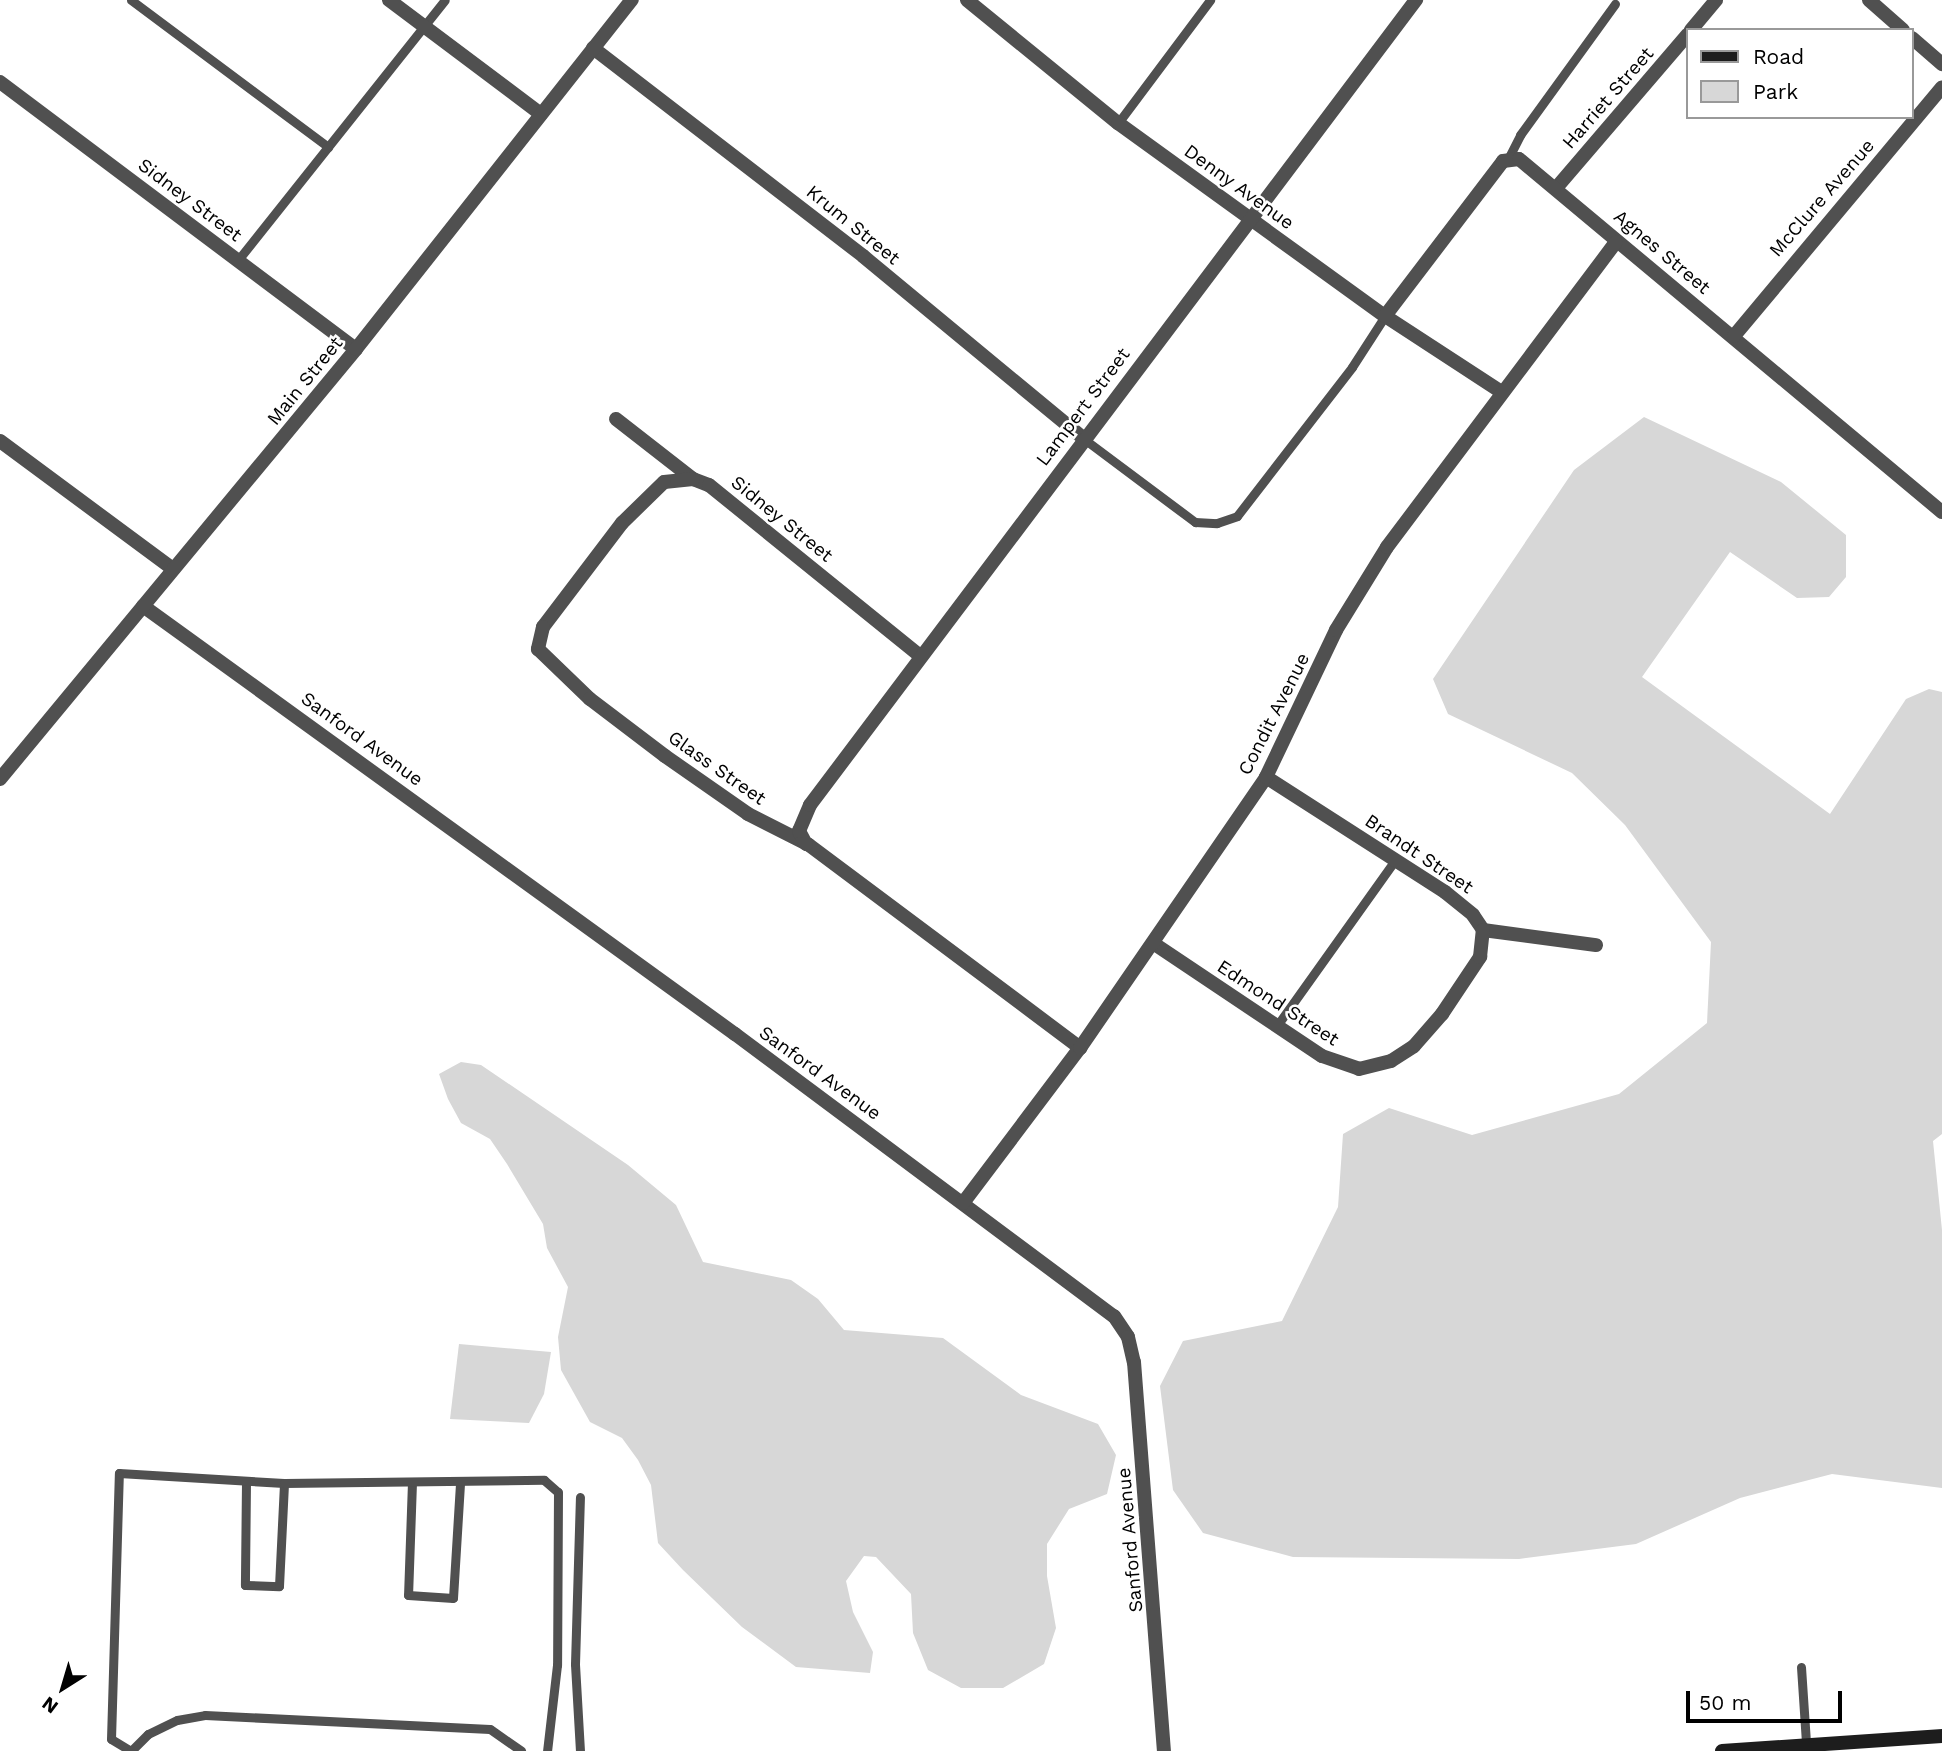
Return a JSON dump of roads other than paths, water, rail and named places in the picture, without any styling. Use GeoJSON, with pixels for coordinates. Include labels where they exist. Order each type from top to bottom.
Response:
{"type":"FeatureCollection","features":[{"type":"Feature","properties":{"kind":"main road"},"geometry":{"type":"LineString","coordinates":[[1722,1751],[1942,1736]]}},
{"type":"Feature","properties":{"kind":"street"},"geometry":{"type":"LineString","coordinates":[[389,0],[541,114]]}},
{"type":"Feature","properties":{"kind":"street","name":"Main Street"},"geometry":{"type":"LineString","coordinates":[[0,779],[356,349],[632,0]]}},
{"type":"Feature","properties":{"kind":"street","name":"Denny Avenue"},"geometry":{"type":"LineString","coordinates":[[967,0],[1118,123],[1385,316],[1500,391]]}},
{"type":"Feature","properties":{"kind":"street","name":"Lampert Street"},"geometry":{"type":"LineString","coordinates":[[806,844],[799,831],[800,820],[920,656],[1416,0]]}},
{"type":"Feature","properties":{"kind":"street","name":"Harriet Street"},"geometry":{"type":"LineString","coordinates":[[1693,28],[1716,0]]}},
{"type":"Feature","properties":{"kind":"street"},"geometry":{"type":"LineString","coordinates":[[1869,0],[1901,28]]}},
{"type":"Feature","properties":{"kind":"street","name":"Harriet Street"},"geometry":{"type":"LineString","coordinates":[[1557,187],[1686,37]]}},
{"type":"Feature","properties":{"kind":"street"},"geometry":{"type":"LineString","coordinates":[[1914,40],[1942,64]]}},
{"type":"Feature","properties":{"kind":"street","name":"Krum Street"},"geometry":{"type":"LineString","coordinates":[[593,48],[863,256],[1084,439]]}},
{"type":"Feature","properties":{"kind":"street","name":"Sidney Street"},"geometry":{"type":"LineString","coordinates":[[0,82],[356,349]]}},
{"type":"Feature","properties":{"kind":"street","name":"McClure Avenue"},"geometry":{"type":"LineString","coordinates":[[1734,337],[1942,87]]}},
{"type":"Feature","properties":{"kind":"street"},"geometry":{"type":"LineString","coordinates":[[1385,316],[1476,192],[1509,157]]}},
{"type":"Feature","properties":{"kind":"street","name":"Agnes Street"},"geometry":{"type":"LineString","coordinates":[[1509,157],[1557,187],[1616,242],[1734,337],[1942,512]]}},
{"type":"Feature","properties":{"kind":"street","name":"Condit Avenue"},"geometry":{"type":"LineString","coordinates":[[963,1203],[1080,1048],[1266,777],[1360,587],[1500,391],[1616,242]]}},
{"type":"Feature","properties":{"kind":"street","name":"Sidney Street"},"geometry":{"type":"LineString","coordinates":[[617,419],[693,479],[709,485],[920,656]]}},
{"type":"Feature","properties":{"kind":"street"},"geometry":{"type":"LineString","coordinates":[[0,441],[173,569]]}},
{"type":"Feature","properties":{"kind":"street","name":"Glass Street"},"geometry":{"type":"LineString","coordinates":[[693,479],[664,482],[622,523],[543,627],[538,649],[590,699],[665,756],[748,814],[806,844],[1080,1048]]}},
{"type":"Feature","properties":{"kind":"street","name":"Sanford Avenue"},"geometry":{"type":"LineString","coordinates":[[143,606],[1114,1316],[1128,1336],[1134,1362],[1164,1751]]}},
{"type":"Feature","properties":{"kind":"street","name":"Brandt Street"},"geometry":{"type":"LineString","coordinates":[[1266,777],[1445,892],[1473,915],[1483,930]]}},
{"type":"Feature","properties":{"kind":"street"},"geometry":{"type":"LineString","coordinates":[[1483,930],[1596,945]]}},
{"type":"Feature","properties":{"kind":"street","name":"Edmond Street"},"geometry":{"type":"LineString","coordinates":[[1153,943],[1276,1027],[1343,1066],[1371,1068],[1391,1061],[1414,1046],[1450,1003],[1480,957],[1483,930]]}},
{"type":"Feature","properties":{"kind":"lane"},"geometry":{"type":"LineString","coordinates":[[131,0],[328,147]]}},
{"type":"Feature","properties":{"kind":"lane"},"geometry":{"type":"LineString","coordinates":[[238,260],[444,0]]}},
{"type":"Feature","properties":{"kind":"lane"},"geometry":{"type":"LineString","coordinates":[[1118,123],[1210,0]]}},
{"type":"Feature","properties":{"kind":"lane"},"geometry":{"type":"LineString","coordinates":[[1509,157],[1520,135],[1615,4]]}},
{"type":"Feature","properties":{"kind":"lane"},"geometry":{"type":"LineString","coordinates":[[1084,439],[1195,522],[1217,523],[1237,516],[1352,367],[1385,316]]}},
{"type":"Feature","properties":{"kind":"lane"},"geometry":{"type":"LineString","coordinates":[[1276,1027],[1395,860]]}},
{"type":"Feature","properties":{"kind":"lane"},"geometry":{"type":"LineString","coordinates":[[521,1751],[490,1729],[205,1715],[157,1729],[131,1751],[111,1739],[119,1472],[284,1483],[544,1480],[558,1492],[557,1665],[547,1751]]}},
{"type":"Feature","properties":{"kind":"lane"},"geometry":{"type":"LineString","coordinates":[[246,1482],[245,1585],[279,1586],[284,1483]]}},
{"type":"Feature","properties":{"kind":"lane"},"geometry":{"type":"LineString","coordinates":[[412,1482],[408,1595],[453,1598],[460,1483]]}},
{"type":"Feature","properties":{"kind":"lane"},"geometry":{"type":"LineString","coordinates":[[580,1497],[575,1664],[580,1751]]}},
{"type":"Feature","properties":{"kind":"lane"},"geometry":{"type":"LineString","coordinates":[[1801,1667],[1806,1744]]}}]}
